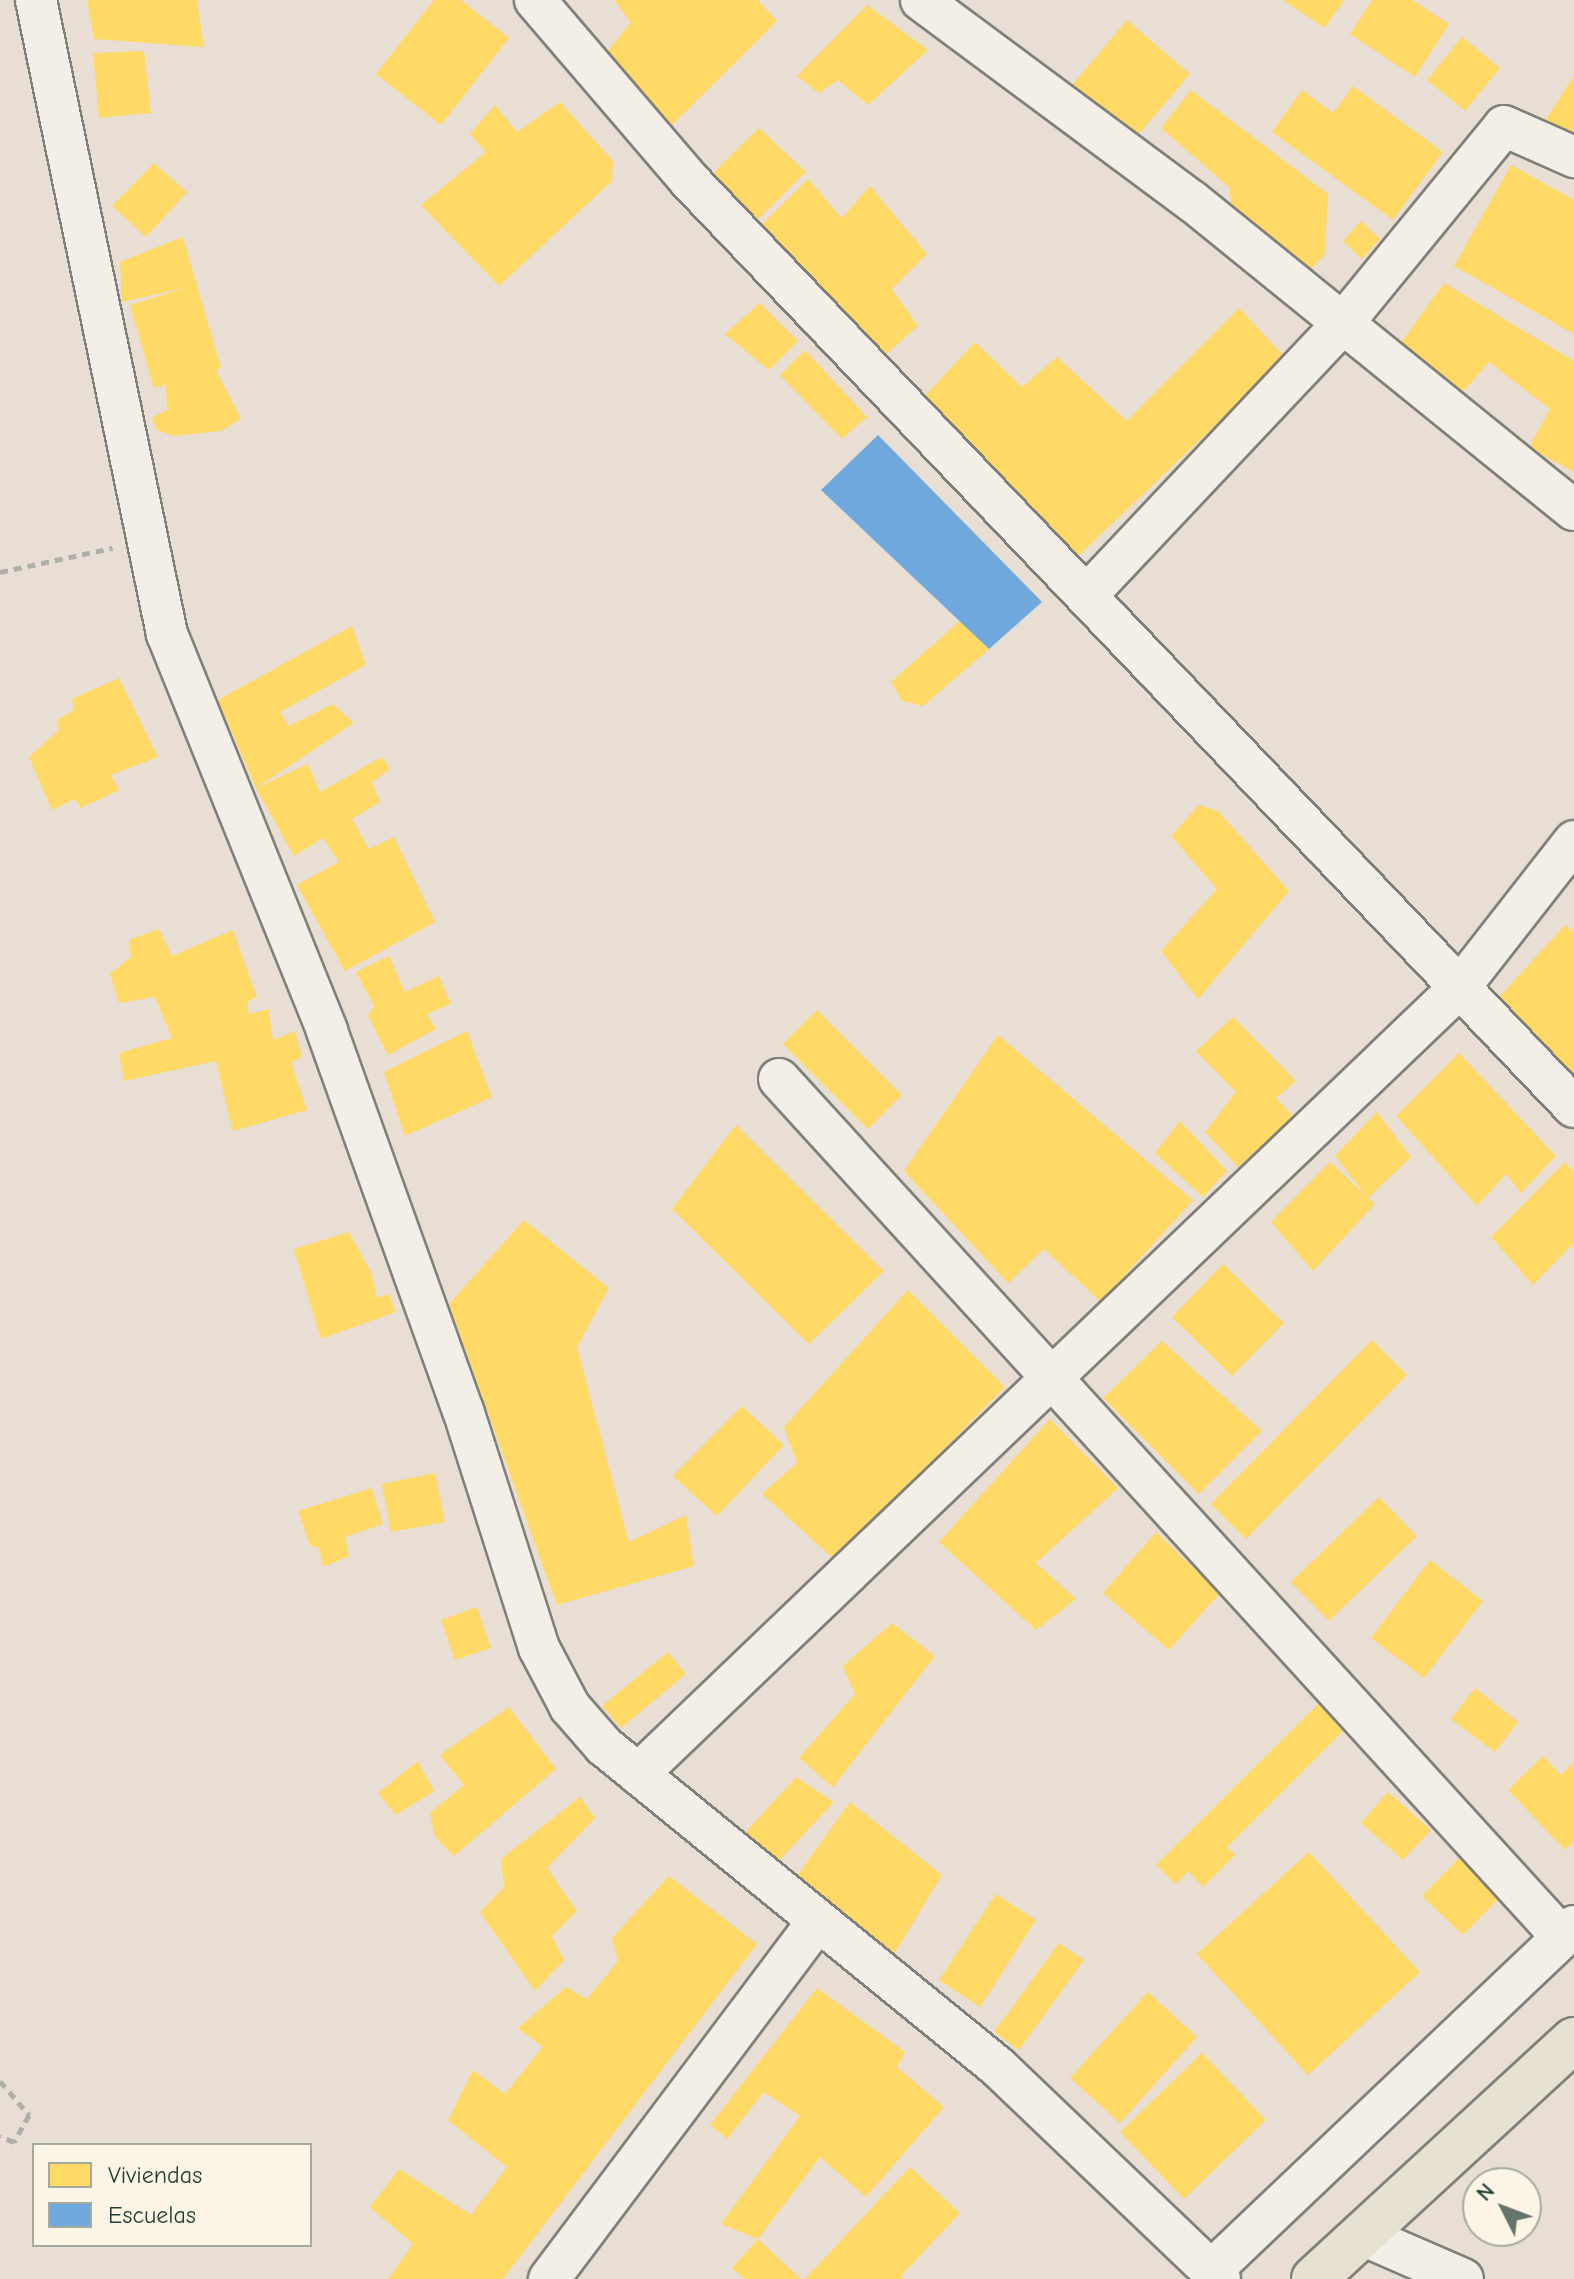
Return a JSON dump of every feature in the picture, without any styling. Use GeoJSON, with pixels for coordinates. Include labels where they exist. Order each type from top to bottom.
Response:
{"type":"FeatureCollection","features":[{"type":"Feature","properties":{"kind":"highway"},"geometry":{"type":"LineString","coordinates":[[1314,2279],[1574,2040]]}},
{"type":"Feature","properties":{"kind":"street"},"geometry":{"type":"LineString","coordinates":[[36,0],[167,634],[327,1031],[463,1410],[539,1648],[570,1707],[638,1774],[816,1923],[998,2067],[1216,2275],[1568,1931],[1054,1380],[779,1079]]}},
{"type":"Feature","properties":{"kind":"street"},"geometry":{"type":"LineString","coordinates":[[535,0],[690,181],[1574,1107]]}},
{"type":"Feature","properties":{"kind":"street"},"geometry":{"type":"LineString","coordinates":[[921,0],[1192,201],[1574,510]]}},
{"type":"Feature","properties":{"kind":"street"},"geometry":{"type":"LineString","coordinates":[[1086,596],[1343,323],[1504,126],[1574,157]]}},
{"type":"Feature","properties":{"kind":"street"},"geometry":{"type":"LineString","coordinates":[[638,1774],[1054,1380],[1460,987],[1574,841]]}},
{"type":"Feature","properties":{"kind":"street"},"geometry":{"type":"LineString","coordinates":[[549,2279],[816,1923]]}},
{"type":"Feature","properties":{"kind":"street"},"geometry":{"type":"LineString","coordinates":[[1362,2235],[1463,2279]]}},
{"type":"Feature","properties":{"kind":"path"},"geometry":{"type":"LineString","coordinates":[[0,572],[148,541]]}},
{"type":"Feature","properties":{"kind":"path"},"geometry":{"type":"LineString","coordinates":[[0,2081],[29,2115],[14,2142],[0,2136]]}},
{"type":"Feature","properties":{"kind":"building: Viviendas"},"geometry":{"type":"Polygon","coordinates":[[[87,0],[197,0],[204,47],[94,39],[87,0]]]}},
{"type":"Feature","properties":{"kind":"building: Viviendas"},"geometry":{"type":"Polygon","coordinates":[[[434,0],[461,0],[509,38],[441,125],[376,74],[434,0]]]}},
{"type":"Feature","properties":{"kind":"building: Viviendas"},"geometry":{"type":"Polygon","coordinates":[[[614,0],[758,0],[777,21],[670,127],[603,57],[631,22],[614,0]]]}},
{"type":"Feature","properties":{"kind":"building: Viviendas"},"geometry":{"type":"Polygon","coordinates":[[[1283,0],[1344,0],[1325,28],[1283,0]]]}},
{"type":"Feature","properties":{"kind":"building: Viviendas"},"geometry":{"type":"Polygon","coordinates":[[[1372,0],[1412,0],[1449,24],[1415,77],[1350,34],[1372,0]]]}},
{"type":"Feature","properties":{"kind":"building: Viviendas"},"geometry":{"type":"Polygon","coordinates":[[[867,5],[928,50],[868,105],[838,80],[819,93],[797,76],[867,5]]]}},
{"type":"Feature","properties":{"kind":"building: Viviendas"},"geometry":{"type":"Polygon","coordinates":[[[1127,20],[1190,74],[1132,142],[1069,89],[1127,20]]]}},
{"type":"Feature","properties":{"kind":"building: Viviendas"},"geometry":{"type":"Polygon","coordinates":[[[1462,37],[1500,68],[1465,111],[1427,80],[1462,37]]]}},
{"type":"Feature","properties":{"kind":"building: Viviendas"},"geometry":{"type":"Polygon","coordinates":[[[144,51],[151,113],[99,118],[93,53],[144,51]]]}},
{"type":"Feature","properties":{"kind":"building: Viviendas"},"geometry":{"type":"Polygon","coordinates":[[[1574,75],[1574,140],[1542,126],[1574,75]]]}},
{"type":"Feature","properties":{"kind":"building: Viviendas"},"geometry":{"type":"Polygon","coordinates":[[[1353,86],[1443,152],[1393,220],[1272,132],[1302,90],[1333,113],[1353,86]]]}},
{"type":"Feature","properties":{"kind":"building: Viviendas"},"geometry":{"type":"Polygon","coordinates":[[[1191,90],[1328,194],[1325,254],[1309,271],[1242,272],[1229,187],[1161,128],[1191,90]]]}},
{"type":"Feature","properties":{"kind":"building: Viviendas"},"geometry":{"type":"Polygon","coordinates":[[[560,102],[613,161],[612,181],[499,286],[421,205],[486,152],[470,134],[495,105],[517,132],[560,102]]]}},
{"type":"Feature","properties":{"kind":"building: Viviendas"},"geometry":{"type":"Polygon","coordinates":[[[759,128],[806,172],[753,224],[714,179],[715,171],[759,128]]]}},
{"type":"Feature","properties":{"kind":"building: Viviendas"},"geometry":{"type":"Polygon","coordinates":[[[154,163],[187,192],[146,237],[112,206],[154,163]]]}},
{"type":"Feature","properties":{"kind":"building: Viviendas"},"geometry":{"type":"Polygon","coordinates":[[[1511,165],[1574,200],[1574,334],[1454,266],[1511,165]]]}},
{"type":"Feature","properties":{"kind":"building: Viviendas"},"geometry":{"type":"Polygon","coordinates":[[[808,179],[842,218],[870,186],[927,254],[892,289],[918,326],[877,362],[755,231],[808,179]]]}},
{"type":"Feature","properties":{"kind":"building: Viviendas"},"geometry":{"type":"Polygon","coordinates":[[[1361,221],[1380,239],[1362,259],[1343,241],[1361,221]]]}},
{"type":"Feature","properties":{"kind":"building: Viviendas"},"geometry":{"type":"Polygon","coordinates":[[[183,237],[221,368],[216,370],[241,419],[221,431],[174,436],[157,430],[152,418],[167,410],[166,384],[154,388],[130,305],[188,287],[122,302],[120,262],[183,237]]]}},
{"type":"Feature","properties":{"kind":"building: Viviendas"},"geometry":{"type":"Polygon","coordinates":[[[1444,283],[1574,361],[1574,472],[1529,448],[1550,409],[1489,362],[1461,394],[1400,344],[1444,283]]]}},
{"type":"Feature","properties":{"kind":"building: Viviendas"},"geometry":{"type":"Polygon","coordinates":[[[760,303],[798,341],[769,370],[725,334],[760,303]]]}},
{"type":"Feature","properties":{"kind":"building: Viviendas"},"geometry":{"type":"Polygon","coordinates":[[[1239,308],[1286,358],[1073,561],[921,400],[975,342],[1022,387],[1057,357],[1127,421],[1239,308]]]}},
{"type":"Feature","properties":{"kind":"building: Viviendas"},"geometry":{"type":"Polygon","coordinates":[[[805,350],[867,417],[842,439],[780,375],[805,350]]]}},
{"type":"Feature","properties":{"kind":"building: Viviendas"},"geometry":{"type":"Polygon","coordinates":[[[961,620],[989,649],[923,706],[902,701],[891,682],[961,620]]]}},
{"type":"Feature","properties":{"kind":"building: Viviendas"},"geometry":{"type":"Polygon","coordinates":[[[352,626],[366,665],[280,712],[289,726],[333,704],[354,723],[256,788],[218,700],[352,626]]]}},
{"type":"Feature","properties":{"kind":"building: Viviendas"},"geometry":{"type":"Polygon","coordinates":[[[119,678],[158,757],[111,775],[119,790],[81,808],[75,799],[52,810],[29,757],[59,730],[57,720],[74,710],[72,699],[119,678]]]}},
{"type":"Feature","properties":{"kind":"building: Viviendas"},"geometry":{"type":"Polygon","coordinates":[[[382,757],[390,769],[372,782],[380,802],[352,819],[369,849],[394,837],[435,922],[345,971],[297,885],[339,862],[323,838],[294,856],[256,788],[308,764],[320,792],[382,757]]]}},
{"type":"Feature","properties":{"kind":"building: Viviendas"},"geometry":{"type":"Polygon","coordinates":[[[1199,805],[1218,811],[1289,891],[1198,999],[1161,951],[1217,889],[1171,836],[1199,805]]]}},
{"type":"Feature","properties":{"kind":"building: Viviendas"},"geometry":{"type":"Polygon","coordinates":[[[1565,925],[1574,933],[1574,1086],[1491,1006],[1565,925]]]}},
{"type":"Feature","properties":{"kind":"building: Viviendas"},"geometry":{"type":"Polygon","coordinates":[[[159,929],[172,956],[233,930],[257,997],[247,1002],[249,1014],[269,1009],[273,1040],[295,1031],[302,1057],[291,1063],[307,1110],[233,1131],[216,1061],[124,1081],[119,1053],[172,1038],[155,997],[119,1003],[110,974],[131,957],[129,940],[159,929]]]}},
{"type":"Feature","properties":{"kind":"building: Viviendas"},"geometry":{"type":"Polygon","coordinates":[[[389,956],[405,992],[439,976],[451,1004],[427,1014],[436,1029],[388,1055],[368,1016],[374,1006],[356,972],[389,956]]]}},
{"type":"Feature","properties":{"kind":"building: Viviendas"},"geometry":{"type":"Polygon","coordinates":[[[817,1010],[902,1095],[868,1129],[783,1044],[817,1010]]]}},
{"type":"Feature","properties":{"kind":"building: Viviendas"},"geometry":{"type":"Polygon","coordinates":[[[1233,1017],[1296,1081],[1276,1098],[1295,1118],[1238,1167],[1205,1132],[1236,1092],[1196,1051],[1233,1017]]]}},
{"type":"Feature","properties":{"kind":"building: Viviendas"},"geometry":{"type":"Polygon","coordinates":[[[467,1031],[492,1097],[405,1136],[384,1072],[467,1031]]]}},
{"type":"Feature","properties":{"kind":"building: Viviendas"},"geometry":{"type":"Polygon","coordinates":[[[998,1035],[1193,1200],[1101,1302],[1044,1249],[1008,1283],[904,1171],[998,1035]]]}},
{"type":"Feature","properties":{"kind":"building: Viviendas"},"geometry":{"type":"Polygon","coordinates":[[[1459,1053],[1556,1156],[1521,1193],[1506,1174],[1477,1206],[1396,1116],[1459,1053]]]}},
{"type":"Feature","properties":{"kind":"building: Viviendas"},"geometry":{"type":"Polygon","coordinates":[[[1377,1112],[1411,1157],[1368,1198],[1335,1156],[1377,1112]]]}},
{"type":"Feature","properties":{"kind":"building: Viviendas"},"geometry":{"type":"Polygon","coordinates":[[[1180,1121],[1227,1171],[1203,1197],[1155,1153],[1180,1121]]]}},
{"type":"Feature","properties":{"kind":"building: Viviendas"},"geometry":{"type":"Polygon","coordinates":[[[736,1125],[884,1271],[809,1344],[672,1209],[736,1125]]]}},
{"type":"Feature","properties":{"kind":"building: Viviendas"},"geometry":{"type":"Polygon","coordinates":[[[1330,1162],[1375,1204],[1313,1271],[1271,1222],[1330,1162]]]}},
{"type":"Feature","properties":{"kind":"building: Viviendas"},"geometry":{"type":"Polygon","coordinates":[[[1565,1162],[1574,1172],[1574,1243],[1533,1285],[1491,1237],[1565,1162]]]}},
{"type":"Feature","properties":{"kind":"building: Viviendas"},"geometry":{"type":"Polygon","coordinates":[[[524,1220],[609,1288],[577,1347],[629,1542],[686,1515],[694,1566],[557,1605],[449,1304],[524,1220]]]}},
{"type":"Feature","properties":{"kind":"building: Viviendas"},"geometry":{"type":"Polygon","coordinates":[[[349,1232],[372,1274],[377,1298],[389,1294],[396,1312],[321,1339],[294,1249],[349,1232]]]}},
{"type":"Feature","properties":{"kind":"building: Viviendas"},"geometry":{"type":"Polygon","coordinates":[[[1223,1264],[1284,1323],[1232,1376],[1172,1317],[1223,1264]]]}},
{"type":"Feature","properties":{"kind":"building: Viviendas"},"geometry":{"type":"Polygon","coordinates":[[[908,1290],[1005,1387],[835,1560],[762,1494],[797,1463],[784,1427],[908,1290]]]}},
{"type":"Feature","properties":{"kind":"building: Viviendas"},"geometry":{"type":"Polygon","coordinates":[[[1372,1340],[1407,1375],[1246,1539],[1211,1504],[1372,1340]]]}},
{"type":"Feature","properties":{"kind":"building: Viviendas"},"geometry":{"type":"Polygon","coordinates":[[[1162,1341],[1262,1431],[1199,1494],[1103,1398],[1162,1341]]]}},
{"type":"Feature","properties":{"kind":"building: Viviendas"},"geometry":{"type":"Polygon","coordinates":[[[742,1406],[784,1445],[717,1516],[673,1476],[742,1406]]]}},
{"type":"Feature","properties":{"kind":"building: Viviendas"},"geometry":{"type":"Polygon","coordinates":[[[1050,1419],[1118,1488],[1036,1563],[1076,1599],[1036,1630],[939,1542],[1050,1419]]]}},
{"type":"Feature","properties":{"kind":"building: Viviendas"},"geometry":{"type":"Polygon","coordinates":[[[435,1473],[445,1522],[391,1532],[382,1484],[435,1473]]]}},
{"type":"Feature","properties":{"kind":"building: Viviendas"},"geometry":{"type":"Polygon","coordinates":[[[372,1488],[383,1524],[345,1537],[349,1556],[323,1567],[319,1548],[310,1545],[298,1511],[372,1488]]]}},
{"type":"Feature","properties":{"kind":"building: Viviendas"},"geometry":{"type":"Polygon","coordinates":[[[1379,1497],[1417,1536],[1329,1621],[1291,1582],[1379,1497]]]}},
{"type":"Feature","properties":{"kind":"building: Viviendas"},"geometry":{"type":"Polygon","coordinates":[[[1156,1532],[1220,1593],[1169,1650],[1103,1593],[1156,1532]]]}},
{"type":"Feature","properties":{"kind":"building: Viviendas"},"geometry":{"type":"Polygon","coordinates":[[[1430,1560],[1483,1601],[1424,1678],[1371,1638],[1430,1560]]]}},
{"type":"Feature","properties":{"kind":"building: Viviendas"},"geometry":{"type":"Polygon","coordinates":[[[477,1607],[491,1648],[455,1660],[441,1620],[477,1607]]]}},
{"type":"Feature","properties":{"kind":"building: Viviendas"},"geometry":{"type":"Polygon","coordinates":[[[892,1623],[935,1656],[833,1787],[799,1758],[855,1694],[843,1666],[892,1623]]]}},
{"type":"Feature","properties":{"kind":"building: Viviendas"},"geometry":{"type":"Polygon","coordinates":[[[668,1652],[686,1674],[621,1728],[602,1706],[668,1652]]]}},
{"type":"Feature","properties":{"kind":"building: Viviendas"},"geometry":{"type":"Polygon","coordinates":[[[1475,1688],[1518,1722],[1495,1752],[1451,1719],[1475,1688]]]}},
{"type":"Feature","properties":{"kind":"building: Viviendas"},"geometry":{"type":"Polygon","coordinates":[[[1321,1701],[1347,1727],[1227,1847],[1235,1855],[1203,1887],[1188,1871],[1176,1884],[1156,1865],[1321,1701]]]}},
{"type":"Feature","properties":{"kind":"building: Viviendas"},"geometry":{"type":"Polygon","coordinates":[[[509,1707],[556,1769],[454,1856],[435,1837],[430,1813],[464,1785],[440,1755],[509,1707]]]}},
{"type":"Feature","properties":{"kind":"building: Viviendas"},"geometry":{"type":"Polygon","coordinates":[[[1543,1756],[1561,1775],[1574,1762],[1574,1841],[1565,1850],[1508,1790],[1543,1756]]]}},
{"type":"Feature","properties":{"kind":"building: Viviendas"},"geometry":{"type":"Polygon","coordinates":[[[418,1761],[434,1791],[396,1815],[378,1793],[418,1761]]]}},
{"type":"Feature","properties":{"kind":"building: Viviendas"},"geometry":{"type":"Polygon","coordinates":[[[796,1777],[834,1802],[774,1866],[744,1834],[796,1777]]]}},
{"type":"Feature","properties":{"kind":"building: Viviendas"},"geometry":{"type":"Polygon","coordinates":[[[1388,1792],[1431,1830],[1403,1860],[1361,1823],[1388,1792]]]}},
{"type":"Feature","properties":{"kind":"building: Viviendas"},"geometry":{"type":"Polygon","coordinates":[[[580,1797],[595,1818],[547,1868],[577,1911],[552,1936],[564,1960],[535,1991],[480,1912],[504,1887],[501,1859],[580,1797]]]}},
{"type":"Feature","properties":{"kind":"building: Viviendas"},"geometry":{"type":"Polygon","coordinates":[[[850,1802],[942,1875],[891,1959],[797,1876],[850,1802]]]}},
{"type":"Feature","properties":{"kind":"building: Viviendas"},"geometry":{"type":"Polygon","coordinates":[[[1467,1850],[1508,1889],[1463,1935],[1422,1896],[1467,1850]]]}},
{"type":"Feature","properties":{"kind":"building: Viviendas"},"geometry":{"type":"Polygon","coordinates":[[[1309,1852],[1420,1972],[1308,2075],[1197,1954],[1309,1852]]]}},
{"type":"Feature","properties":{"kind":"building: Viviendas"},"geometry":{"type":"Polygon","coordinates":[[[669,1876],[757,1944],[503,2279],[388,2279],[413,2244],[370,2207],[399,2169],[471,2215],[507,2167],[448,2120],[473,2070],[505,2094],[543,2047],[518,2028],[566,1987],[587,1999],[618,1961],[612,1938],[669,1876]]]}},
{"type":"Feature","properties":{"kind":"building: Viviendas"},"geometry":{"type":"Polygon","coordinates":[[[996,1894],[1036,1920],[980,2007],[939,1980],[996,1894]]]}},
{"type":"Feature","properties":{"kind":"building: Viviendas"},"geometry":{"type":"Polygon","coordinates":[[[1059,1943],[1084,1960],[1019,2050],[994,2032],[1059,1943]]]}},
{"type":"Feature","properties":{"kind":"building: Viviendas"},"geometry":{"type":"Polygon","coordinates":[[[817,1988],[905,2052],[897,2067],[944,2107],[866,2197],[820,2157],[758,2239],[721,2224],[800,2116],[764,2092],[727,2139],[710,2125],[817,1988]]]}},
{"type":"Feature","properties":{"kind":"building: Viviendas"},"geometry":{"type":"Polygon","coordinates":[[[1148,1992],[1197,2037],[1120,2123],[1070,2078],[1148,1992]]]}},
{"type":"Feature","properties":{"kind":"building: Viviendas"},"geometry":{"type":"Polygon","coordinates":[[[1202,2053],[1266,2120],[1184,2199],[1120,2132],[1202,2053]]]}},
{"type":"Feature","properties":{"kind":"building: Viviendas"},"geometry":{"type":"Polygon","coordinates":[[[910,2167],[960,2213],[901,2276],[904,2279],[805,2279],[910,2167]]]}},
{"type":"Feature","properties":{"kind":"building: Viviendas"},"geometry":{"type":"Polygon","coordinates":[[[758,2239],[801,2279],[745,2279],[732,2268],[758,2239]]]}},
{"type":"Feature","properties":{"kind":"building: Escuelas"},"geometry":{"type":"Polygon","coordinates":[[[878,435],[1042,602],[989,649],[821,490],[878,435]]]}}]}
